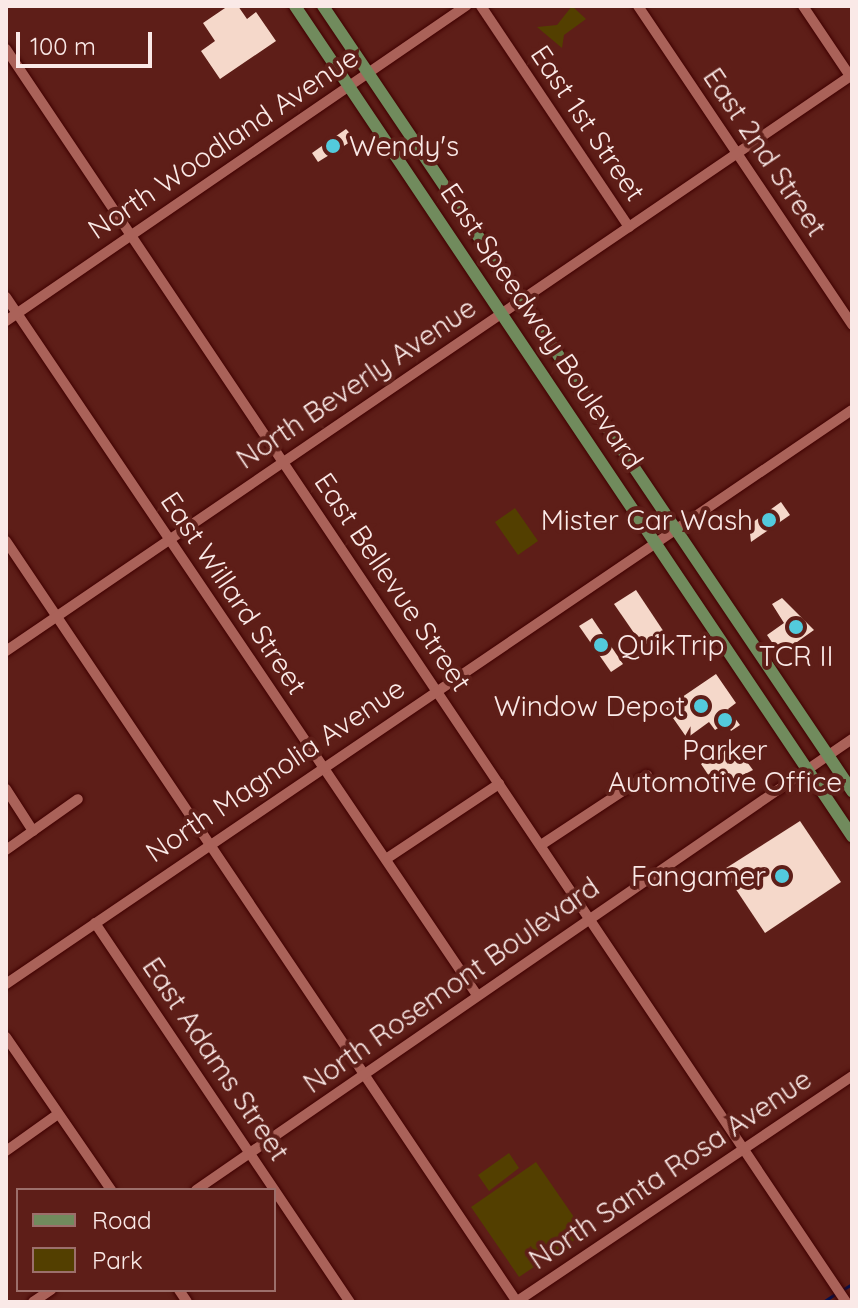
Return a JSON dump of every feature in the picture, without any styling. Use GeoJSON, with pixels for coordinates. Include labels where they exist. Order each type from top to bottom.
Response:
{"type":"FeatureCollection","features":[{"type":"Feature","properties":{"kind":"main road","name":"East Speedway Boulevard"},"geometry":{"type":"LineString","coordinates":[[295,6],[659,540],[852,836]]}},
{"type":"Feature","properties":{"kind":"main road","name":"East Speedway Boulevard"},"geometry":{"type":"LineString","coordinates":[[323,6],[852,791]]}},
{"type":"Feature","properties":{"kind":"street","name":"North Woodland Avenue"},"geometry":{"type":"LineString","coordinates":[[6,321],[466,6]]}},
{"type":"Feature","properties":{"kind":"street","name":"East 1st Street"},"geometry":{"type":"LineString","coordinates":[[481,6],[629,227]]}},
{"type":"Feature","properties":{"kind":"street","name":"East 2nd Street"},"geometry":{"type":"LineString","coordinates":[[638,6],[852,325]]}},
{"type":"Feature","properties":{"kind":"street"},"geometry":{"type":"LineString","coordinates":[[803,6],[851,75]]}},
{"type":"Feature","properties":{"kind":"street","name":"East Bellevue Street"},"geometry":{"type":"LineString","coordinates":[[6,49],[846,1302]]}},
{"type":"Feature","properties":{"kind":"street","name":"North Beverly Avenue"},"geometry":{"type":"LineString","coordinates":[[6,651],[851,75]]}},
{"type":"Feature","properties":{"kind":"street","name":"East Willard Street"},"geometry":{"type":"LineString","coordinates":[[6,297],[477,995]]}},
{"type":"Feature","properties":{"kind":"street","name":"North Magnolia Avenue"},"geometry":{"type":"LineString","coordinates":[[6,984],[435,689],[852,410]]}},
{"type":"Feature","properties":{"kind":"street"},"geometry":{"type":"LineString","coordinates":[[6,541],[517,1302]]}},
{"type":"Feature","properties":{"kind":"street","name":"North Rosemont Boulevard"},"geometry":{"type":"LineString","coordinates":[[199,1188],[852,739]]}},
{"type":"Feature","properties":{"kind":"street"},"geometry":{"type":"LineString","coordinates":[[541,845],[647,775]]}},
{"type":"Feature","properties":{"kind":"street"},"geometry":{"type":"LineString","coordinates":[[386,859],[499,784]]}},
{"type":"Feature","properties":{"kind":"street"},"geometry":{"type":"LineString","coordinates":[[6,789],[33,831]]}},
{"type":"Feature","properties":{"kind":"street"},"geometry":{"type":"LineString","coordinates":[[6,850],[78,799]]}},
{"type":"Feature","properties":{"kind":"street","name":"East Adams Street"},"geometry":{"type":"LineString","coordinates":[[95,923],[275,1188]]}},
{"type":"Feature","properties":{"kind":"street"},"geometry":{"type":"LineString","coordinates":[[6,1037],[110,1188]]}},
{"type":"Feature","properties":{"kind":"street","name":"North Santa Rosa Avenue"},"geometry":{"type":"LineString","coordinates":[[517,1302],[852,1076]]}},
{"type":"Feature","properties":{"kind":"street"},"geometry":{"type":"LineString","coordinates":[[6,1151],[58,1114]]}},
{"type":"Feature","properties":{"kind":"street","name":"East Adams Street"},"geometry":{"type":"LineString","coordinates":[[276,1190],[350,1302]]}},
{"type":"Feature","properties":{"kind":"green space"},"geometry":{"type":"Polygon","coordinates":[[[572,6],[586,19],[564,35],[562,48],[537,27],[557,25],[572,6]]]}},
{"type":"Feature","properties":{"kind":"green space"},"geometry":{"type":"Polygon","coordinates":[[[515,508],[538,541],[518,555],[495,522],[515,508]]]}},
{"type":"Feature","properties":{"kind":"green space"},"geometry":{"type":"Polygon","coordinates":[[[509,1153],[519,1168],[489,1191],[478,1175],[509,1153]]]}},
{"type":"Feature","properties":{"kind":"green space"},"geometry":{"type":"Polygon","coordinates":[[[536,1162],[585,1233],[519,1277],[471,1207],[536,1162]]]}},
{"type":"Feature","properties":{"kind":"building"},"geometry":{"type":"Polygon","coordinates":[[[228,6],[238,6],[247,19],[256,12],[276,41],[220,79],[201,51],[215,41],[203,23],[228,6]]]}},
{"type":"Feature","properties":{"kind":"building","name":"Wendy's"},"geometry":{"type":"Polygon","coordinates":[[[346,129],[355,139],[318,162],[312,153],[346,129]]]}},
{"type":"Feature","properties":{"kind":"building","name":"Mister Car Wash"},"geometry":{"type":"Polygon","coordinates":[[[781,502],[790,515],[751,542],[749,525],[781,502]]]}},
{"type":"Feature","properties":{"kind":"building","name":"QuikTrip"},"geometry":{"type":"Polygon","coordinates":[[[636,590],[664,632],[643,646],[614,604],[636,590]]]}},
{"type":"Feature","properties":{"kind":"building","name":"TCR II"},"geometry":{"type":"Polygon","coordinates":[[[782,598],[814,630],[780,654],[767,635],[784,623],[772,604],[782,598]]]}},
{"type":"Feature","properties":{"kind":"building","name":"QuikTrip"},"geometry":{"type":"Polygon","coordinates":[[[592,618],[623,664],[611,672],[579,626],[592,618]]]}},
{"type":"Feature","properties":{"kind":"building","name":"Window Depot"},"geometry":{"type":"Polygon","coordinates":[[[716,674],[736,703],[728,709],[740,725],[731,731],[726,723],[715,730],[709,722],[687,738],[666,708],[716,674]]]}},
{"type":"Feature","properties":{"kind":"building"},"geometry":{"type":"Polygon","coordinates":[[[732,742],[753,770],[717,788],[701,764],[732,742]]]}},
{"type":"Feature","properties":{"kind":"building","name":"Fangamer"},"geometry":{"type":"Polygon","coordinates":[[[800,821],[841,882],[765,933],[723,870],[800,821]]]}},
{"type":"Feature","properties":{"kind":"waterway"},"geometry":{"type":"LineString","coordinates":[[842,1290],[852,1284]]}},
{"type":"Feature","properties":{"kind":"waterway"},"geometry":{"type":"LineString","coordinates":[[823,1302],[835,1294]]}},
{"type":"Feature","properties":{"kind":"place","name":"Wendy's"},"geometry":{"type":"Point","coordinates":[333,146]}},
{"type":"Feature","properties":{"kind":"place","name":"Mister Car Wash"},"geometry":{"type":"Point","coordinates":[769,520]}},
{"type":"Feature","properties":{"kind":"place","name":"TCR II"},"geometry":{"type":"Point","coordinates":[796,627]}},
{"type":"Feature","properties":{"kind":"place","name":"QuikTrip"},"geometry":{"type":"Point","coordinates":[601,645]}},
{"type":"Feature","properties":{"kind":"place","name":"Window Depot"},"geometry":{"type":"Point","coordinates":[701,706]}},
{"type":"Feature","properties":{"kind":"place","name":"Parker Automotive Office"},"geometry":{"type":"Point","coordinates":[725,720]}},
{"type":"Feature","properties":{"kind":"place","name":"Fangamer"},"geometry":{"type":"Point","coordinates":[782,876]}}]}
